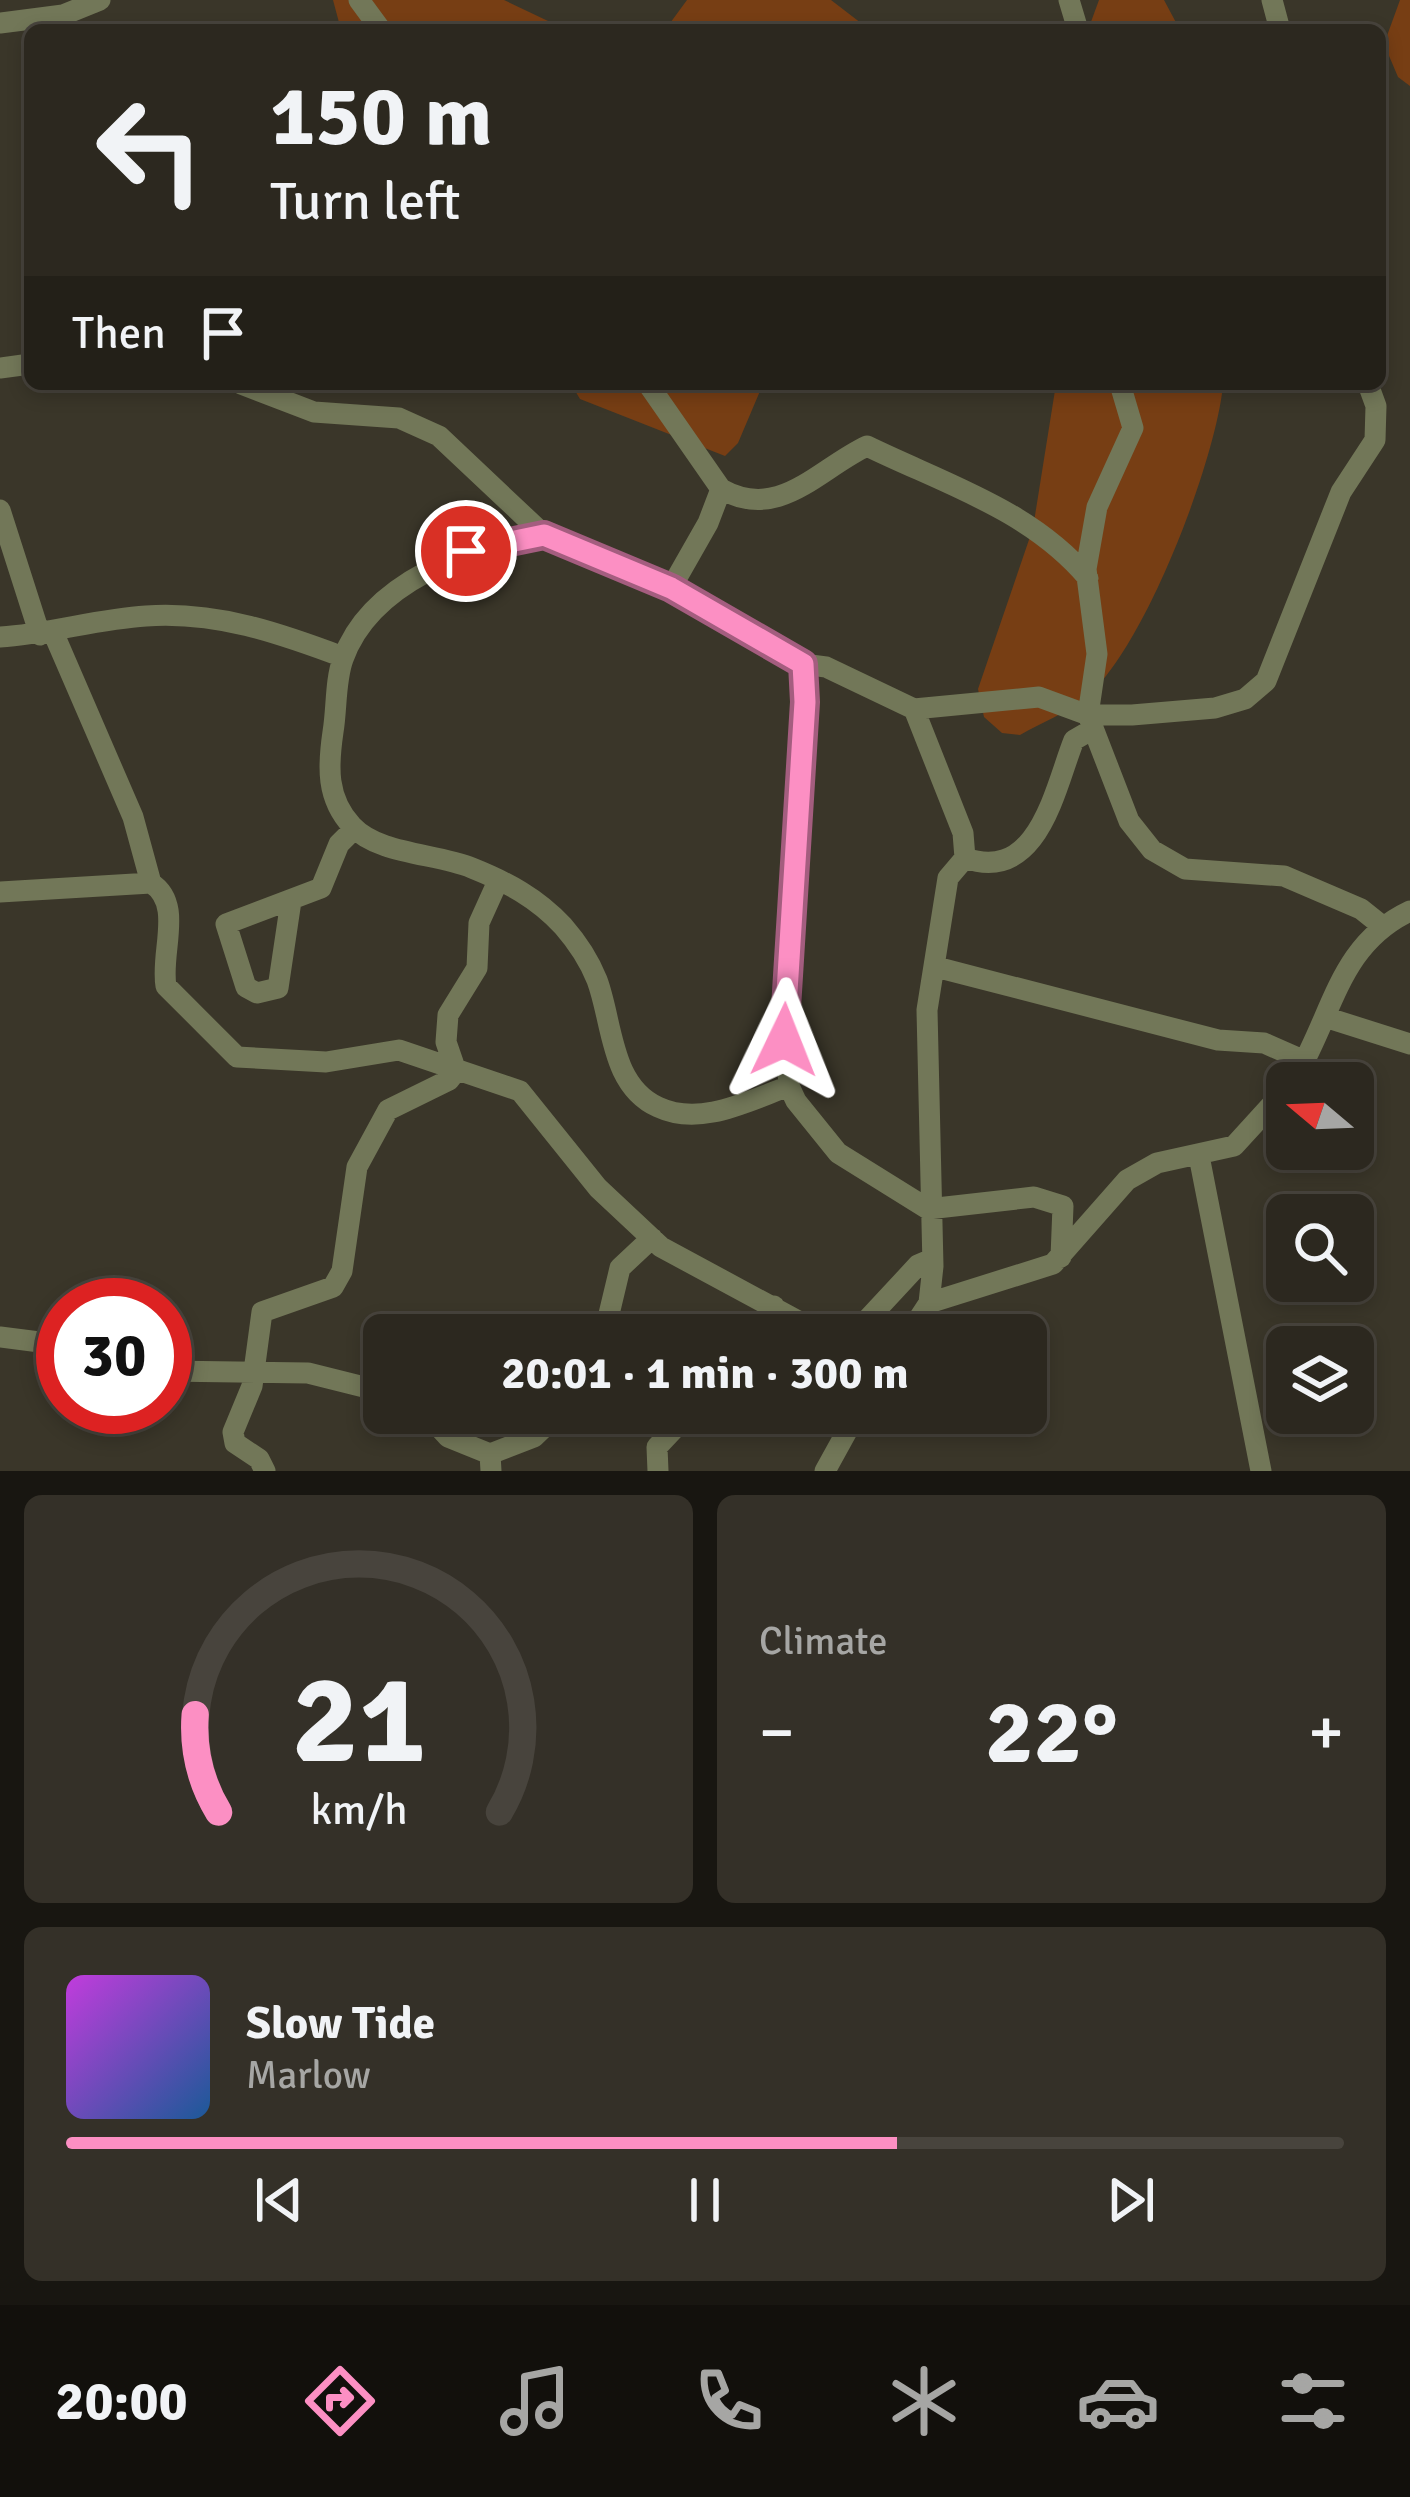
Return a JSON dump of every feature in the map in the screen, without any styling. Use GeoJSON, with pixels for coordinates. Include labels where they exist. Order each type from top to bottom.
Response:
{"type":"FeatureCollection","features":[{"type":"Feature","properties":{"kind":"street"},"geometry":{"type":"LineString","coordinates":[[0,23],[63,15],[100,0]]}},
{"type":"Feature","properties":{"kind":"street"},"geometry":{"type":"LineString","coordinates":[[358,0],[376,24]]}},
{"type":"Feature","properties":{"kind":"street"},"geometry":{"type":"LineString","coordinates":[[257,390],[314,412],[398,418],[439,436],[544,535],[671,588],[803,664],[826,667],[914,709],[1039,697],[1090,722],[1215,707],[1245,699],[1266,681],[1341,492],[1375,440],[1376,406],[1370,390]]}},
{"type":"Feature","properties":{"kind":"street"},"geometry":{"type":"LineString","coordinates":[[652,390],[721,489],[739,499],[765,500],[799,490],[867,446],[1011,512],[1061,546],[1088,578]]}},
{"type":"Feature","properties":{"kind":"street"},"geometry":{"type":"LineString","coordinates":[[1122,390],[1132,428],[1096,507],[1088,578],[1097,655],[1090,722],[1129,821],[1153,850],[1185,869],[1284,876],[1361,909],[1381,925]]}},
{"type":"Feature","properties":{"kind":"street"},"geometry":{"type":"LineString","coordinates":[[671,588],[708,524],[721,489]]}},
{"type":"Feature","properties":{"kind":"street"},"geometry":{"type":"LineString","coordinates":[[0,510],[47,633],[134,817],[151,883]]}},
{"type":"Feature","properties":{"kind":"street"},"geometry":{"type":"LineString","coordinates":[[544,535],[466,551],[391,596],[344,657],[329,781],[354,829],[380,842],[472,867],[543,906],[584,954],[597,980],[616,1058],[641,1099],[662,1110],[700,1116],[789,1086]]}},
{"type":"Feature","properties":{"kind":"street"},"geometry":{"type":"LineString","coordinates":[[0,637],[144,616],[199,617],[258,626],[344,657]]}},
{"type":"Feature","properties":{"kind":"street"},"geometry":{"type":"LineString","coordinates":[[803,664],[805,702],[784,1019],[789,1086],[838,1153],[928,1209],[1052,1199],[1065,1214],[1061,1256]]}},
{"type":"Feature","properties":{"kind":"street"},"geometry":{"type":"LineString","coordinates":[[914,709],[963,833],[965,858],[948,878],[927,1010],[932,1259],[928,1303],[921,1314]]}},
{"type":"Feature","properties":{"kind":"street"},"geometry":{"type":"LineString","coordinates":[[965,858],[980,863],[1010,857],[1037,834],[1054,806],[1074,740],[1090,722]]}},
{"type":"Feature","properties":{"kind":"street"},"geometry":{"type":"LineString","coordinates":[[292,901],[321,888],[338,844],[354,829]]}},
{"type":"Feature","properties":{"kind":"street"},"geometry":{"type":"LineString","coordinates":[[456,1071],[446,1042],[448,1015],[477,968],[479,923],[497,881]]}},
{"type":"Feature","properties":{"kind":"street"},"geometry":{"type":"LineString","coordinates":[[0,892],[151,883],[163,890],[169,906],[166,986],[237,1057],[326,1062],[399,1050],[520,1091],[598,1188],[652,1238],[788,1314]]}},
{"type":"Feature","properties":{"kind":"street"},"geometry":{"type":"LineString","coordinates":[[936,968],[1218,1040],[1264,1042],[1305,1061],[1328,1018],[1343,975],[1381,925],[1410,911]]}},
{"type":"Feature","properties":{"kind":"street"},"geometry":{"type":"LineString","coordinates":[[1328,1018],[1410,1044]]}},
{"type":"Feature","properties":{"kind":"street"},"geometry":{"type":"LineString","coordinates":[[265,1471],[259,1459],[235,1443],[233,1432],[254,1372],[262,1312],[333,1287],[342,1271],[357,1167],[388,1110],[449,1080],[456,1071]]}},
{"type":"Feature","properties":{"kind":"street"},"geometry":{"type":"LineString","coordinates":[[928,1303],[1053,1264],[1126,1180],[1157,1163],[1234,1147],[1266,1112]]}},
{"type":"Feature","properties":{"kind":"street"},"geometry":{"type":"LineString","coordinates":[[1199,1156],[1261,1471]]}},
{"type":"Feature","properties":{"kind":"street"},"geometry":{"type":"LineString","coordinates":[[609,1314],[620,1268],[652,1238]]}},
{"type":"Feature","properties":{"kind":"street"},"geometry":{"type":"LineString","coordinates":[[872,1314],[918,1265],[932,1259]]}},
{"type":"Feature","properties":{"kind":"street"},"geometry":{"type":"LineString","coordinates":[[770,1314],[774,1306]]}},
{"type":"Feature","properties":{"kind":"street"},"geometry":{"type":"LineString","coordinates":[[0,1337],[36,1342]]}},
{"type":"Feature","properties":{"kind":"street"},"geometry":{"type":"LineString","coordinates":[[192,1371],[308,1373],[363,1387]]}},
{"type":"Feature","properties":{"kind":"street"},"geometry":{"type":"LineString","coordinates":[[445,1434],[490,1463],[538,1434]]}},
{"type":"Feature","properties":{"kind":"street"},"geometry":{"type":"LineString","coordinates":[[658,1471],[657,1447],[669,1434]]}},
{"type":"Feature","properties":{"kind":"street"},"geometry":{"type":"LineString","coordinates":[[825,1471],[845,1434]]}},
{"type":"Feature","properties":{"kind":"shaded area"},"geometry":{"type":"Polygon","coordinates":[[[333,0],[504,0],[554,24],[339,24],[333,0]]]}},
{"type":"Feature","properties":{"kind":"shaded area"},"geometry":{"type":"Polygon","coordinates":[[[687,0],[831,0],[862,24],[669,24],[687,0]]]}},
{"type":"Feature","properties":{"kind":"shaded area"},"geometry":{"type":"Polygon","coordinates":[[[1099,0],[1164,0],[1177,24],[1090,24],[1099,0]]]}},
{"type":"Feature","properties":{"kind":"shaded area"},"geometry":{"type":"Polygon","coordinates":[[[1400,0],[1410,0],[1410,86],[1398,77],[1386,38],[1400,0]]]}},
{"type":"Feature","properties":{"kind":"shaded area"},"geometry":{"type":"Polygon","coordinates":[[[575,390],[760,390],[738,443],[725,456],[580,399],[575,390]]]}},
{"type":"Feature","properties":{"kind":"shaded area"},"geometry":{"type":"Polygon","coordinates":[[[1055,390],[1222,390],[1192,503],[1131,640],[1085,698],[1020,735],[1002,733],[984,717],[978,689],[1033,528],[1055,390]]]}},
{"type":"Feature","properties":{"kind":"route"},"geometry":{"type":"LineString","coordinates":[[466,551],[544,535],[671,588],[803,664],[805,702],[784,1040]]}}]}
